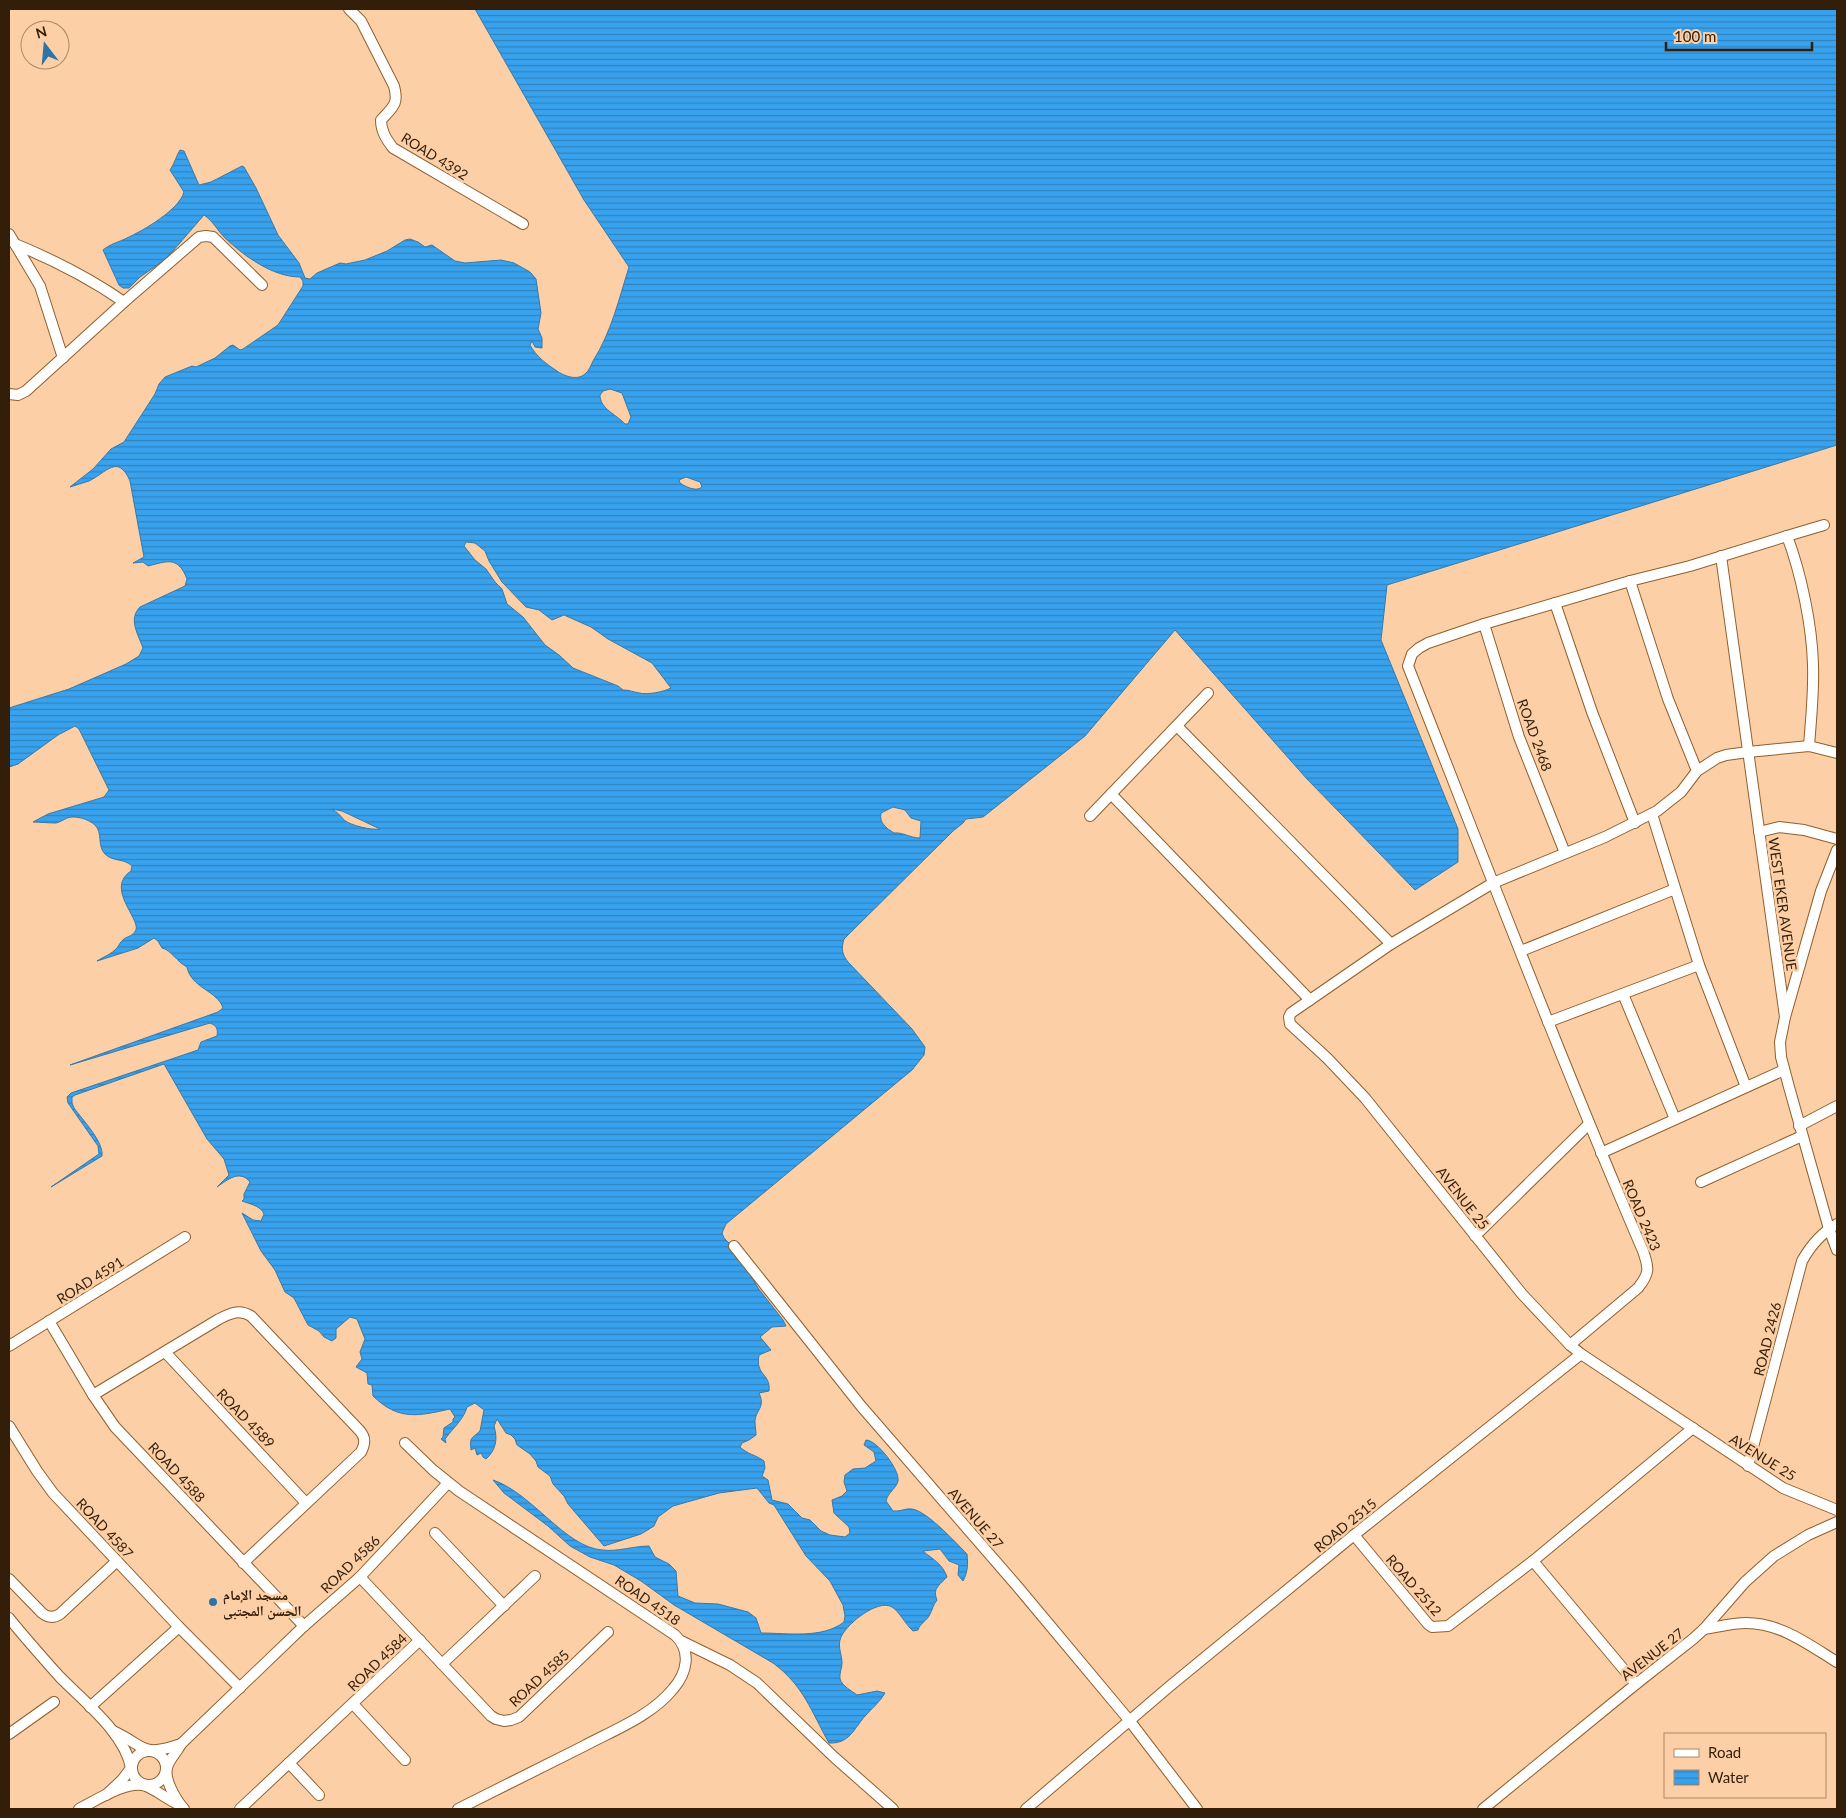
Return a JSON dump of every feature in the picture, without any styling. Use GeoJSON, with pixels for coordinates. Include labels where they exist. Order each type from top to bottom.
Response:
{"type":"FeatureCollection","features":[{"type":"Feature","properties":{"kind":"street","name":"ROAD 4392"},"geometry":{"type":"LineString","coordinates":[[349,9],[361,21],[394,86],[397,97],[393,107],[381,120],[386,139],[393,148],[523,224]]}},
{"type":"Feature","properties":{"kind":"street"},"geometry":{"type":"LineString","coordinates":[[9,234],[40,286],[63,358]]}},
{"type":"Feature","properties":{"kind":"street"},"geometry":{"type":"LineString","coordinates":[[9,394],[18,395],[26,391],[199,237],[213,237],[262,285]]}},
{"type":"Feature","properties":{"kind":"street"},"geometry":{"type":"LineString","coordinates":[[14,244],[60,263],[124,302]]}},
{"type":"Feature","properties":{"kind":"street"},"geometry":{"type":"LineString","coordinates":[[1484,624],[1824,526]]}},
{"type":"Feature","properties":{"kind":"street"},"geometry":{"type":"LineString","coordinates":[[1787,536],[1801,586],[1811,636],[1813,681],[1809,746]]}},
{"type":"Feature","properties":{"kind":"street","name":"WEST EKER AVENUE"},"geometry":{"type":"LineString","coordinates":[[1721,556],[1785,1017],[1780,1042],[1784,1070],[1801,1131],[1833,1226],[1837,1250]]}},
{"type":"Feature","properties":{"kind":"street"},"geometry":{"type":"LineString","coordinates":[[1630,582],[1662,682],[1697,771]]}},
{"type":"Feature","properties":{"kind":"street"},"geometry":{"type":"LineString","coordinates":[[1555,603],[1592,712],[1635,823]]}},
{"type":"Feature","properties":{"kind":"street","name":"ROAD 2468"},"geometry":{"type":"LineString","coordinates":[[1484,624],[1519,737],[1565,853]]}},
{"type":"Feature","properties":{"kind":"street","name":"ROAD 2423"},"geometry":{"type":"LineString","coordinates":[[1484,624],[1419,648],[1412,654],[1408,666],[1548,1022],[1648,1267],[1646,1278],[1638,1288],[1570,1345]]}},
{"type":"Feature","properties":{"kind":"street"},"geometry":{"type":"LineString","coordinates":[[1090,816],[1208,693]]}},
{"type":"Feature","properties":{"kind":"street"},"geometry":{"type":"LineString","coordinates":[[1176,726],[1391,944]]}},
{"type":"Feature","properties":{"kind":"street","name":"AVENUE 25"},"geometry":{"type":"LineString","coordinates":[[1837,753],[1809,746],[1748,752],[1717,758],[1697,771],[1674,799],[1652,814],[1493,883],[1391,944],[1291,1013],[1288,1017],[1290,1024],[1327,1058],[1365,1098],[1522,1294],[1570,1345],[1783,1488],[1837,1510]]}},
{"type":"Feature","properties":{"kind":"street"},"geometry":{"type":"LineString","coordinates":[[1111,794],[1310,1000]]}},
{"type":"Feature","properties":{"kind":"street"},"geometry":{"type":"LineString","coordinates":[[1652,814],[1699,965],[1746,1087]]}},
{"type":"Feature","properties":{"kind":"street"},"geometry":{"type":"LineString","coordinates":[[1759,832],[1787,828],[1804,830],[1837,839]]}},
{"type":"Feature","properties":{"kind":"street"},"geometry":{"type":"LineString","coordinates":[[1785,1017],[1821,891],[1837,850]]}},
{"type":"Feature","properties":{"kind":"street"},"geometry":{"type":"LineString","coordinates":[[1521,951],[1675,889]]}},
{"type":"Feature","properties":{"kind":"street"},"geometry":{"type":"LineString","coordinates":[[1548,1022],[1699,965]]}},
{"type":"Feature","properties":{"kind":"street"},"geometry":{"type":"LineString","coordinates":[[1623,994],[1676,1119]]}},
{"type":"Feature","properties":{"kind":"street"},"geometry":{"type":"LineString","coordinates":[[1601,1152],[1784,1070]]}},
{"type":"Feature","properties":{"kind":"street"},"geometry":{"type":"LineString","coordinates":[[1701,1182],[1801,1131],[1837,1106]]}},
{"type":"Feature","properties":{"kind":"street"},"geometry":{"type":"LineString","coordinates":[[1475,1236],[1589,1124]]}},
{"type":"Feature","properties":{"kind":"street","name":"ROAD 2426"},"geometry":{"type":"LineString","coordinates":[[1748,1466],[1798,1272],[1814,1242],[1833,1226]]}},
{"type":"Feature","properties":{"kind":"street","name":"ROAD 4591"},"geometry":{"type":"LineString","coordinates":[[9,1346],[185,1237]]}},
{"type":"Feature","properties":{"kind":"street","name":"AVENUE 27"},"geometry":{"type":"LineString","coordinates":[[734,1246],[861,1406],[1018,1586],[1129,1720],[1197,1809]]}},
{"type":"Feature","properties":{"kind":"street"},"geometry":{"type":"LineString","coordinates":[[93,1395],[219,1319],[233,1312],[240,1311],[251,1316],[360,1431],[364,1440],[361,1452],[243,1563]]}},
{"type":"Feature","properties":{"kind":"street","name":"ROAD 4588"},"geometry":{"type":"LineString","coordinates":[[49,1321],[93,1395],[115,1427],[304,1626]]}},
{"type":"Feature","properties":{"kind":"street","name":"ROAD 4589"},"geometry":{"type":"LineString","coordinates":[[165,1352],[306,1503]]}},
{"type":"Feature","properties":{"kind":"street","name":"ROAD 2515"},"geometry":{"type":"LineString","coordinates":[[1026,1809],[1129,1720],[1354,1535],[1581,1354]]}},
{"type":"Feature","properties":{"kind":"street","name":"ROAD 4587"},"geometry":{"type":"LineString","coordinates":[[9,1426],[53,1493],[179,1627],[240,1688]]}},
{"type":"Feature","properties":{"kind":"street","name":"ROAD 2512"},"geometry":{"type":"LineString","coordinates":[[1354,1535],[1432,1628],[1448,1626],[1533,1561],[1693,1428]]}},
{"type":"Feature","properties":{"kind":"street"},"geometry":{"type":"LineString","coordinates":[[9,1448],[19,1442]]}},
{"type":"Feature","properties":{"kind":"street","name":"ROAD 4518"},"geometry":{"type":"LineString","coordinates":[[405,1443],[448,1483],[624,1600],[681,1641],[687,1657],[682,1674],[673,1689],[655,1706],[617,1729],[458,1809]]}},
{"type":"Feature","properties":{"kind":"street","name":"ROAD 4586"},"geometry":{"type":"LineString","coordinates":[[166,1768],[181,1744],[304,1626],[360,1577],[448,1483]]}},
{"type":"Feature","properties":{"kind":"street","name":"AVENUE 27"},"geometry":{"type":"LineString","coordinates":[[1483,1809],[1704,1630],[1746,1582],[1774,1556],[1808,1535],[1831,1523],[1837,1522]]}},
{"type":"Feature","properties":{"kind":"street"},"geometry":{"type":"LineString","coordinates":[[435,1533],[504,1606]]}},
{"type":"Feature","properties":{"kind":"street"},"geometry":{"type":"LineString","coordinates":[[9,1579],[42,1613],[53,1617],[60,1614],[118,1561]]}},
{"type":"Feature","properties":{"kind":"street"},"geometry":{"type":"LineString","coordinates":[[1533,1561],[1636,1684]]}},
{"type":"Feature","properties":{"kind":"street"},"geometry":{"type":"LineString","coordinates":[[442,1664],[535,1576]]}},
{"type":"Feature","properties":{"kind":"street","name":"ROAD 4585"},"geometry":{"type":"LineString","coordinates":[[360,1577],[496,1720],[512,1720],[528,1709],[608,1632]]}},
{"type":"Feature","properties":{"kind":"street"},"geometry":{"type":"LineString","coordinates":[[9,1618],[59,1676],[112,1731],[126,1752],[134,1778],[182,1807]]}},
{"type":"Feature","properties":{"kind":"street"},"geometry":{"type":"LineString","coordinates":[[1704,1630],[1735,1623],[1766,1625],[1786,1632],[1837,1662]]}},
{"type":"Feature","properties":{"kind":"street"},"geometry":{"type":"LineString","coordinates":[[90,1707],[179,1627]]}},
{"type":"Feature","properties":{"kind":"street","name":"ROAD 4584"},"geometry":{"type":"LineString","coordinates":[[240,1809],[420,1640]]}},
{"type":"Feature","properties":{"kind":"street"},"geometry":{"type":"LineString","coordinates":[[681,1641],[730,1665],[757,1683],[834,1757],[893,1809]]}},
{"type":"Feature","properties":{"kind":"street"},"geometry":{"type":"LineString","coordinates":[[9,1734],[54,1702]]}},
{"type":"Feature","properties":{"kind":"street","name":"ROAD 4584"},"geometry":{"type":"LineString","coordinates":[[353,1704],[406,1760]]}},
{"type":"Feature","properties":{"kind":"street"},"geometry":{"type":"LineString","coordinates":[[112,1731],[148,1751],[159,1754],[163,1758],[167,1782],[182,1807]]}},
{"type":"Feature","properties":{"kind":"street","name":"ROAD 4586"},"geometry":{"type":"LineString","coordinates":[[148,1751],[166,1749],[181,1744]]}},
{"type":"Feature","properties":{"kind":"street"},"geometry":{"type":"LineString","coordinates":[[106,1794],[122,1780],[131,1768],[134,1758],[148,1751]]}},
{"type":"Feature","properties":{"kind":"street"},"geometry":{"type":"LineString","coordinates":[[289,1763],[319,1795]]}},
{"type":"Feature","properties":{"kind":"street"},"geometry":{"type":"LineString","coordinates":[[79,1809],[118,1789],[154,1785],[165,1774],[166,1768]]}},
{"type":"Feature","properties":{"kind":"water"},"geometry":{"type":"Polygon","coordinates":[[[475,9],[1837,9],[1837,445],[1387,585],[1381,640],[1458,829],[1458,862],[1415,890],[1307,779],[1175,630],[1085,736],[983,817],[966,819],[844,939],[843,954],[848,962],[912,1029],[925,1047],[924,1055],[912,1070],[726,1224],[722,1233],[724,1238],[730,1244],[736,1258],[747,1269],[758,1288],[786,1326],[772,1327],[760,1337],[771,1350],[759,1355],[758,1362],[761,1371],[768,1381],[769,1391],[759,1393],[761,1406],[755,1418],[756,1435],[742,1443],[740,1447],[764,1461],[765,1468],[762,1476],[768,1480],[772,1500],[788,1504],[802,1518],[810,1520],[821,1531],[830,1535],[845,1537],[850,1533],[849,1527],[834,1513],[832,1500],[842,1496],[847,1491],[844,1482],[845,1475],[853,1469],[865,1468],[876,1461],[874,1452],[864,1445],[866,1440],[871,1441],[887,1456],[898,1476],[897,1484],[888,1495],[886,1501],[893,1511],[912,1509],[925,1515],[967,1554],[967,1565],[963,1581],[958,1575],[959,1565],[949,1561],[940,1549],[923,1551],[940,1565],[947,1577],[936,1590],[937,1600],[929,1616],[918,1630],[913,1631],[895,1609],[886,1605],[870,1610],[847,1628],[840,1640],[839,1646],[842,1663],[841,1682],[857,1695],[877,1691],[885,1693],[851,1734],[836,1743],[829,1743],[800,1690],[773,1663],[674,1605],[641,1581],[614,1565],[590,1557],[570,1546],[548,1526],[504,1493],[493,1480],[521,1496],[575,1540],[588,1547],[602,1550],[620,1550],[649,1546],[655,1557],[669,1564],[676,1571],[678,1596],[695,1603],[718,1604],[748,1612],[756,1618],[761,1633],[804,1634],[826,1631],[835,1627],[844,1622],[843,1605],[830,1581],[806,1556],[774,1505],[769,1503],[757,1488],[719,1493],[673,1506],[658,1517],[654,1526],[641,1534],[604,1546],[568,1504],[564,1496],[553,1484],[550,1476],[538,1467],[530,1454],[517,1445],[515,1439],[506,1433],[497,1419],[494,1426],[495,1444],[489,1456],[486,1459],[481,1453],[477,1455],[475,1448],[471,1450],[471,1441],[480,1431],[484,1410],[475,1403],[467,1407],[461,1419],[445,1439],[446,1443],[441,1439],[444,1428],[453,1422],[455,1417],[450,1409],[418,1415],[400,1413],[382,1404],[373,1396],[372,1385],[368,1384],[367,1373],[356,1367],[362,1359],[360,1352],[365,1339],[357,1319],[350,1317],[336,1329],[336,1338],[332,1341],[308,1325],[294,1298],[285,1292],[275,1270],[261,1251],[242,1213],[253,1220],[261,1221],[264,1214],[258,1207],[242,1201],[250,1182],[242,1176],[238,1176],[229,1179],[217,1187],[229,1175],[224,1159],[207,1139],[164,1064],[72,1097],[74,1108],[100,1144],[102,1156],[51,1187],[99,1154],[98,1146],[68,1103],[67,1097],[71,1093],[198,1050],[201,1042],[217,1036],[217,1030],[210,1023],[70,1065],[218,1012],[223,1008],[216,997],[194,980],[189,974],[187,967],[162,948],[154,938],[138,948],[97,961],[113,952],[123,940],[132,935],[136,930],[136,925],[122,894],[121,886],[124,878],[131,871],[132,866],[105,854],[101,847],[97,828],[85,819],[74,817],[56,823],[33,822],[48,814],[104,797],[109,790],[79,729],[75,726],[58,735],[18,764],[9,767],[9,708],[69,689],[126,664],[139,656],[143,648],[134,622],[136,612],[140,607],[185,586],[187,579],[176,563],[167,562],[148,566],[143,562],[133,563],[144,557],[130,481],[121,468],[111,468],[89,481],[70,487],[93,469],[111,449],[124,442],[165,377],[192,366],[196,367],[215,358],[230,346],[233,345],[240,350],[243,349],[278,325],[303,286],[303,281],[300,277],[290,276],[269,269],[241,252],[204,215],[166,259],[140,277],[129,288],[123,288],[119,285],[103,250],[151,225],[181,199],[184,192],[170,170],[180,150],[184,151],[199,185],[211,182],[242,166],[256,188],[278,235],[299,263],[305,278],[310,279],[317,273],[340,263],[346,264],[365,260],[410,239],[425,247],[432,245],[455,261],[465,263],[501,260],[514,263],[530,272],[536,279],[541,313],[538,329],[542,338],[542,348],[535,347],[532,341],[530,345],[545,363],[560,373],[578,377],[588,371],[605,339],[629,267],[584,200],[475,9]],[[610,389],[603,391],[600,395],[603,404],[625,424],[628,424],[631,417],[622,393],[610,389]],[[686,477],[679,480],[680,483],[691,488],[697,489],[702,487],[700,482],[686,477]],[[466,542],[464,546],[502,589],[507,604],[523,617],[545,645],[573,668],[618,686],[623,690],[647,694],[671,688],[652,663],[608,639],[591,627],[564,615],[552,620],[539,610],[526,607],[502,582],[485,551],[475,543],[466,542]],[[893,807],[881,813],[884,825],[894,833],[920,838],[921,821],[911,818],[905,810],[893,807]],[[332,809],[344,820],[352,824],[380,829],[342,811],[332,809]]]}},
{"type":"Feature","properties":{"kind":"place","name":"مسجد الإمام الحسن المجتبى"},"geometry":{"type":"Point","coordinates":[213,1602]}}]}
